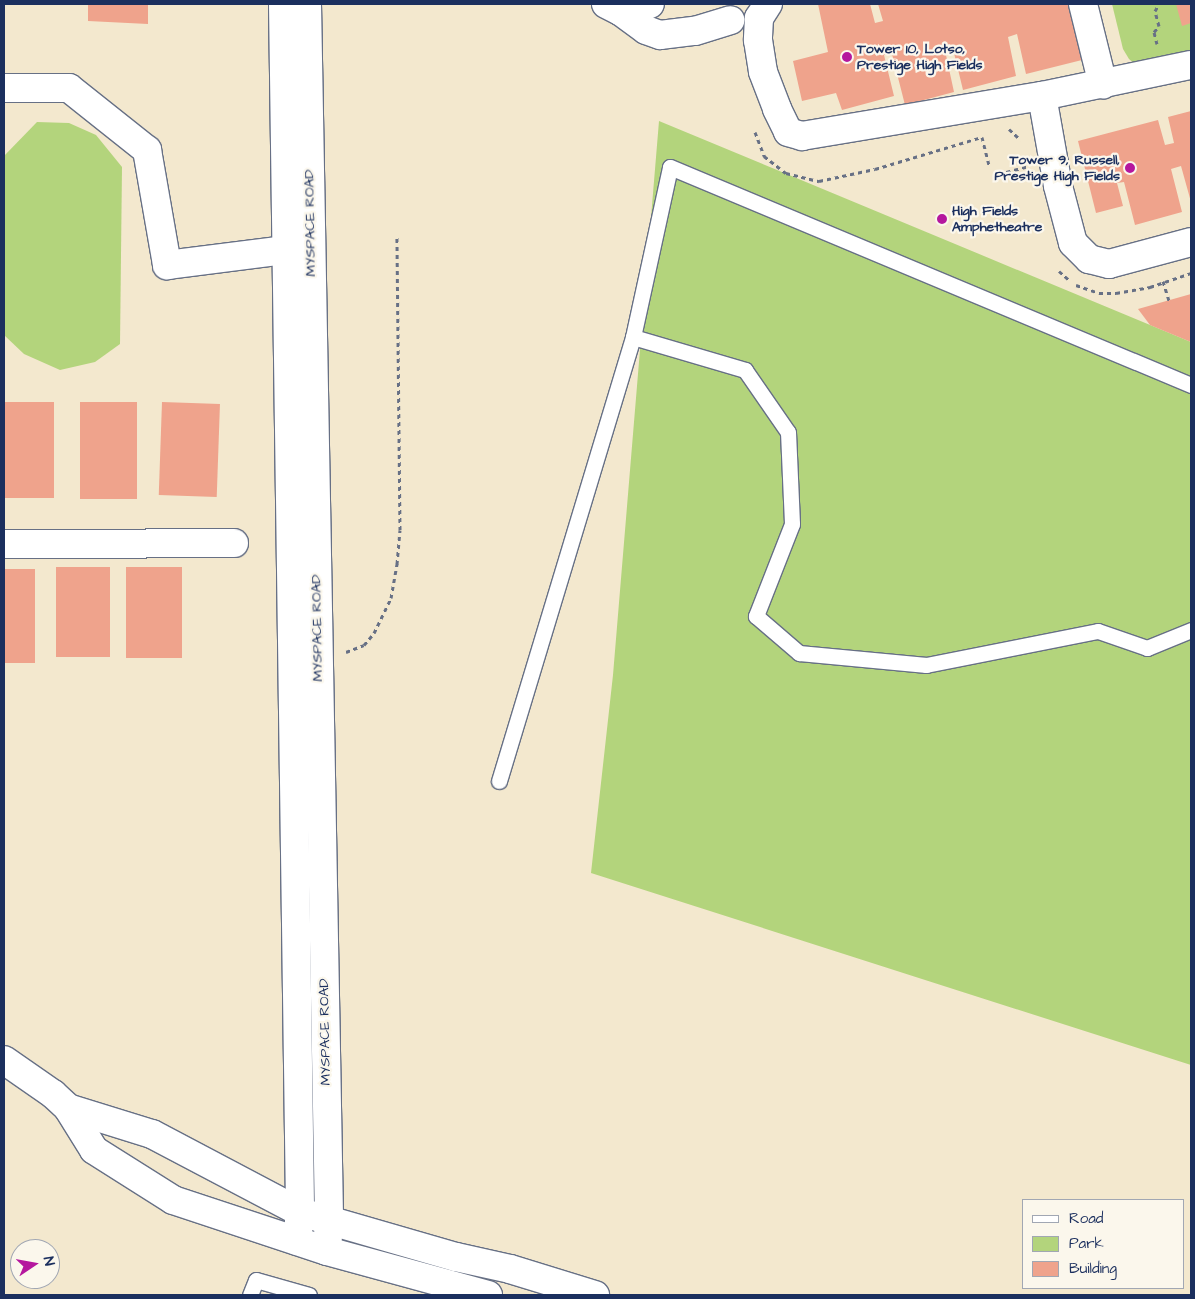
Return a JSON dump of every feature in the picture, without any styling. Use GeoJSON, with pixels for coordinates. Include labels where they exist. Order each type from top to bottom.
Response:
{"type":"FeatureCollection","features":[{"type":"Feature","properties":{"kind":"street","name":"MYSPACE ROAD"},"geometry":{"type":"LineString","coordinates":[[282,4],[300,1212],[297,1241]]}},
{"type":"Feature","properties":{"kind":"street","name":"MYSPACE ROAD"},"geometry":{"type":"LineString","coordinates":[[307,4],[329,1221],[327,1251]]}},
{"type":"Feature","properties":{"kind":"street"},"geometry":{"type":"LineString","coordinates":[[613,7],[635,10],[650,4]]}},
{"type":"Feature","properties":{"kind":"street"},"geometry":{"type":"LineString","coordinates":[[768,4],[759,18],[758,40],[763,72],[788,132],[802,136],[1103,85],[1191,65]]}},
{"type":"Feature","properties":{"kind":"street"},"geometry":{"type":"LineString","coordinates":[[1082,4],[1103,85]]}},
{"type":"Feature","properties":{"kind":"street"},"geometry":{"type":"LineString","coordinates":[[613,7],[646,30],[660,35],[695,31],[730,20]]}},
{"type":"Feature","properties":{"kind":"street"},"geometry":{"type":"LineString","coordinates":[[4,88],[69,88],[147,150],[167,265],[286,250]]}},
{"type":"Feature","properties":{"kind":"street"},"geometry":{"type":"LineString","coordinates":[[1042,96],[1058,186],[1073,243],[1089,259],[1109,264],[1191,242]]}},
{"type":"Feature","properties":{"kind":"street"},"geometry":{"type":"LineString","coordinates":[[4,544],[234,543]]}},
{"type":"Feature","properties":{"kind":"street"},"geometry":{"type":"LineString","coordinates":[[4,1060],[53,1094],[68,1108],[94,1150],[173,1200],[449,1290],[488,1295]]}},
{"type":"Feature","properties":{"kind":"street"},"geometry":{"type":"LineString","coordinates":[[68,1108],[152,1134],[300,1212],[456,1257],[510,1269],[595,1295]]}},
{"type":"Feature","properties":{"kind":"street"},"geometry":{"type":"LineString","coordinates":[[449,1290],[456,1257]]}},
{"type":"Feature","properties":{"kind":"street"},"geometry":{"type":"LineString","coordinates":[[504,1295],[510,1269]]}},
{"type":"Feature","properties":{"kind":"lane"},"geometry":{"type":"LineString","coordinates":[[499,781],[634,337],[670,166],[1191,385]]}},
{"type":"Feature","properties":{"kind":"lane"},"geometry":{"type":"LineString","coordinates":[[634,337],[745,370],[788,432],[792,524],[756,616],[800,653],[926,665],[1098,631],[1147,648],[1191,630]]}},
{"type":"Feature","properties":{"kind":"lane"},"geometry":{"type":"LineString","coordinates":[[250,1295],[256,1280],[309,1295]]}},
{"type":"Feature","properties":{"kind":"path"},"geometry":{"type":"LineString","coordinates":[[1158,4],[1155,11],[1159,26],[1154,32],[1158,44],[1162,47]]}},
{"type":"Feature","properties":{"kind":"path"},"geometry":{"type":"LineString","coordinates":[[781,118],[762,122],[754,128],[764,156],[786,174],[819,181],[875,169],[982,137],[989,166]]}},
{"type":"Feature","properties":{"kind":"path"},"geometry":{"type":"LineString","coordinates":[[1002,127],[1009,129],[1021,138],[1024,147]]}},
{"type":"Feature","properties":{"kind":"path"},"geometry":{"type":"LineString","coordinates":[[1000,174],[1029,166],[1028,161]]}},
{"type":"Feature","properties":{"kind":"path"},"geometry":{"type":"LineString","coordinates":[[318,656],[352,651],[364,645],[383,617],[390,598],[397,564],[400,530],[397,236]]}},
{"type":"Feature","properties":{"kind":"green space"},"geometry":{"type":"Polygon","coordinates":[[[1112,4],[1191,4],[1191,63],[1137,66],[1129,59],[1123,49],[1112,4]]]}},
{"type":"Feature","properties":{"kind":"green space"},"geometry":{"type":"Polygon","coordinates":[[[659,121],[1191,342],[1191,1065],[591,873],[613,675],[659,121]]]}},
{"type":"Feature","properties":{"kind":"green space"},"geometry":{"type":"Polygon","coordinates":[[[37,122],[69,123],[96,135],[122,167],[120,344],[95,362],[60,370],[24,354],[4,335],[4,156],[37,122]]]}},
{"type":"Feature","properties":{"kind":"building"},"geometry":{"type":"Polygon","coordinates":[[[88,4],[148,4],[148,24],[88,21],[88,4]]]}},
{"type":"Feature","properties":{"kind":"building","name":"Tower 10, Lotso, Prestige High Fields"},"geometry":{"type":"Polygon","coordinates":[[[818,4],[870,4],[875,23],[883,21],[878,4],[1068,4],[1082,60],[1026,74],[1017,34],[1008,37],[1016,76],[963,90],[954,53],[946,55],[954,92],[905,105],[892,54],[884,55],[894,96],[842,110],[836,93],[802,101],[793,61],[828,52],[818,4]]]}},
{"type":"Feature","properties":{"kind":"building"},"geometry":{"type":"Polygon","coordinates":[[[1176,4],[1191,4],[1191,23],[1182,26],[1176,4]]]}},
{"type":"Feature","properties":{"kind":"building","name":"Tower 9, Russell, Prestige High Fields"},"geometry":{"type":"Polygon","coordinates":[[[1191,111],[1191,202],[1181,166],[1171,169],[1182,212],[1135,225],[1124,182],[1117,183],[1123,206],[1096,213],[1078,141],[1158,120],[1165,145],[1174,143],[1168,117],[1191,111]]]}},
{"type":"Feature","properties":{"kind":"building"},"geometry":{"type":"Polygon","coordinates":[[[1191,294],[1191,342],[1150,325],[1138,309],[1191,294]]]}},
{"type":"Feature","properties":{"kind":"building"},"geometry":{"type":"Polygon","coordinates":[[[4,402],[54,402],[54,498],[4,498],[4,402]]]}},
{"type":"Feature","properties":{"kind":"building"},"geometry":{"type":"Polygon","coordinates":[[[80,402],[137,402],[137,499],[80,499],[80,402]]]}},
{"type":"Feature","properties":{"kind":"building"},"geometry":{"type":"Polygon","coordinates":[[[162,402],[220,404],[217,497],[159,495],[162,402]]]}},
{"type":"Feature","properties":{"kind":"building"},"geometry":{"type":"Polygon","coordinates":[[[56,567],[110,567],[110,657],[56,657],[56,567]]]}},
{"type":"Feature","properties":{"kind":"building"},"geometry":{"type":"Polygon","coordinates":[[[126,567],[182,567],[182,658],[126,658],[126,567]]]}},
{"type":"Feature","properties":{"kind":"building"},"geometry":{"type":"Polygon","coordinates":[[[4,569],[35,569],[35,663],[4,663],[4,569]]]}},
{"type":"Feature","properties":{"kind":"place","name":"Tower 10, Lotso, Prestige High Fields"},"geometry":{"type":"Point","coordinates":[847,57]}},
{"type":"Feature","properties":{"kind":"place","name":"Tower 9, Russell, Prestige High Fields"},"geometry":{"type":"Point","coordinates":[1130,168]}},
{"type":"Feature","properties":{"kind":"place","name":"High Fields Amphetheatre"},"geometry":{"type":"Point","coordinates":[942,219]}}]}
